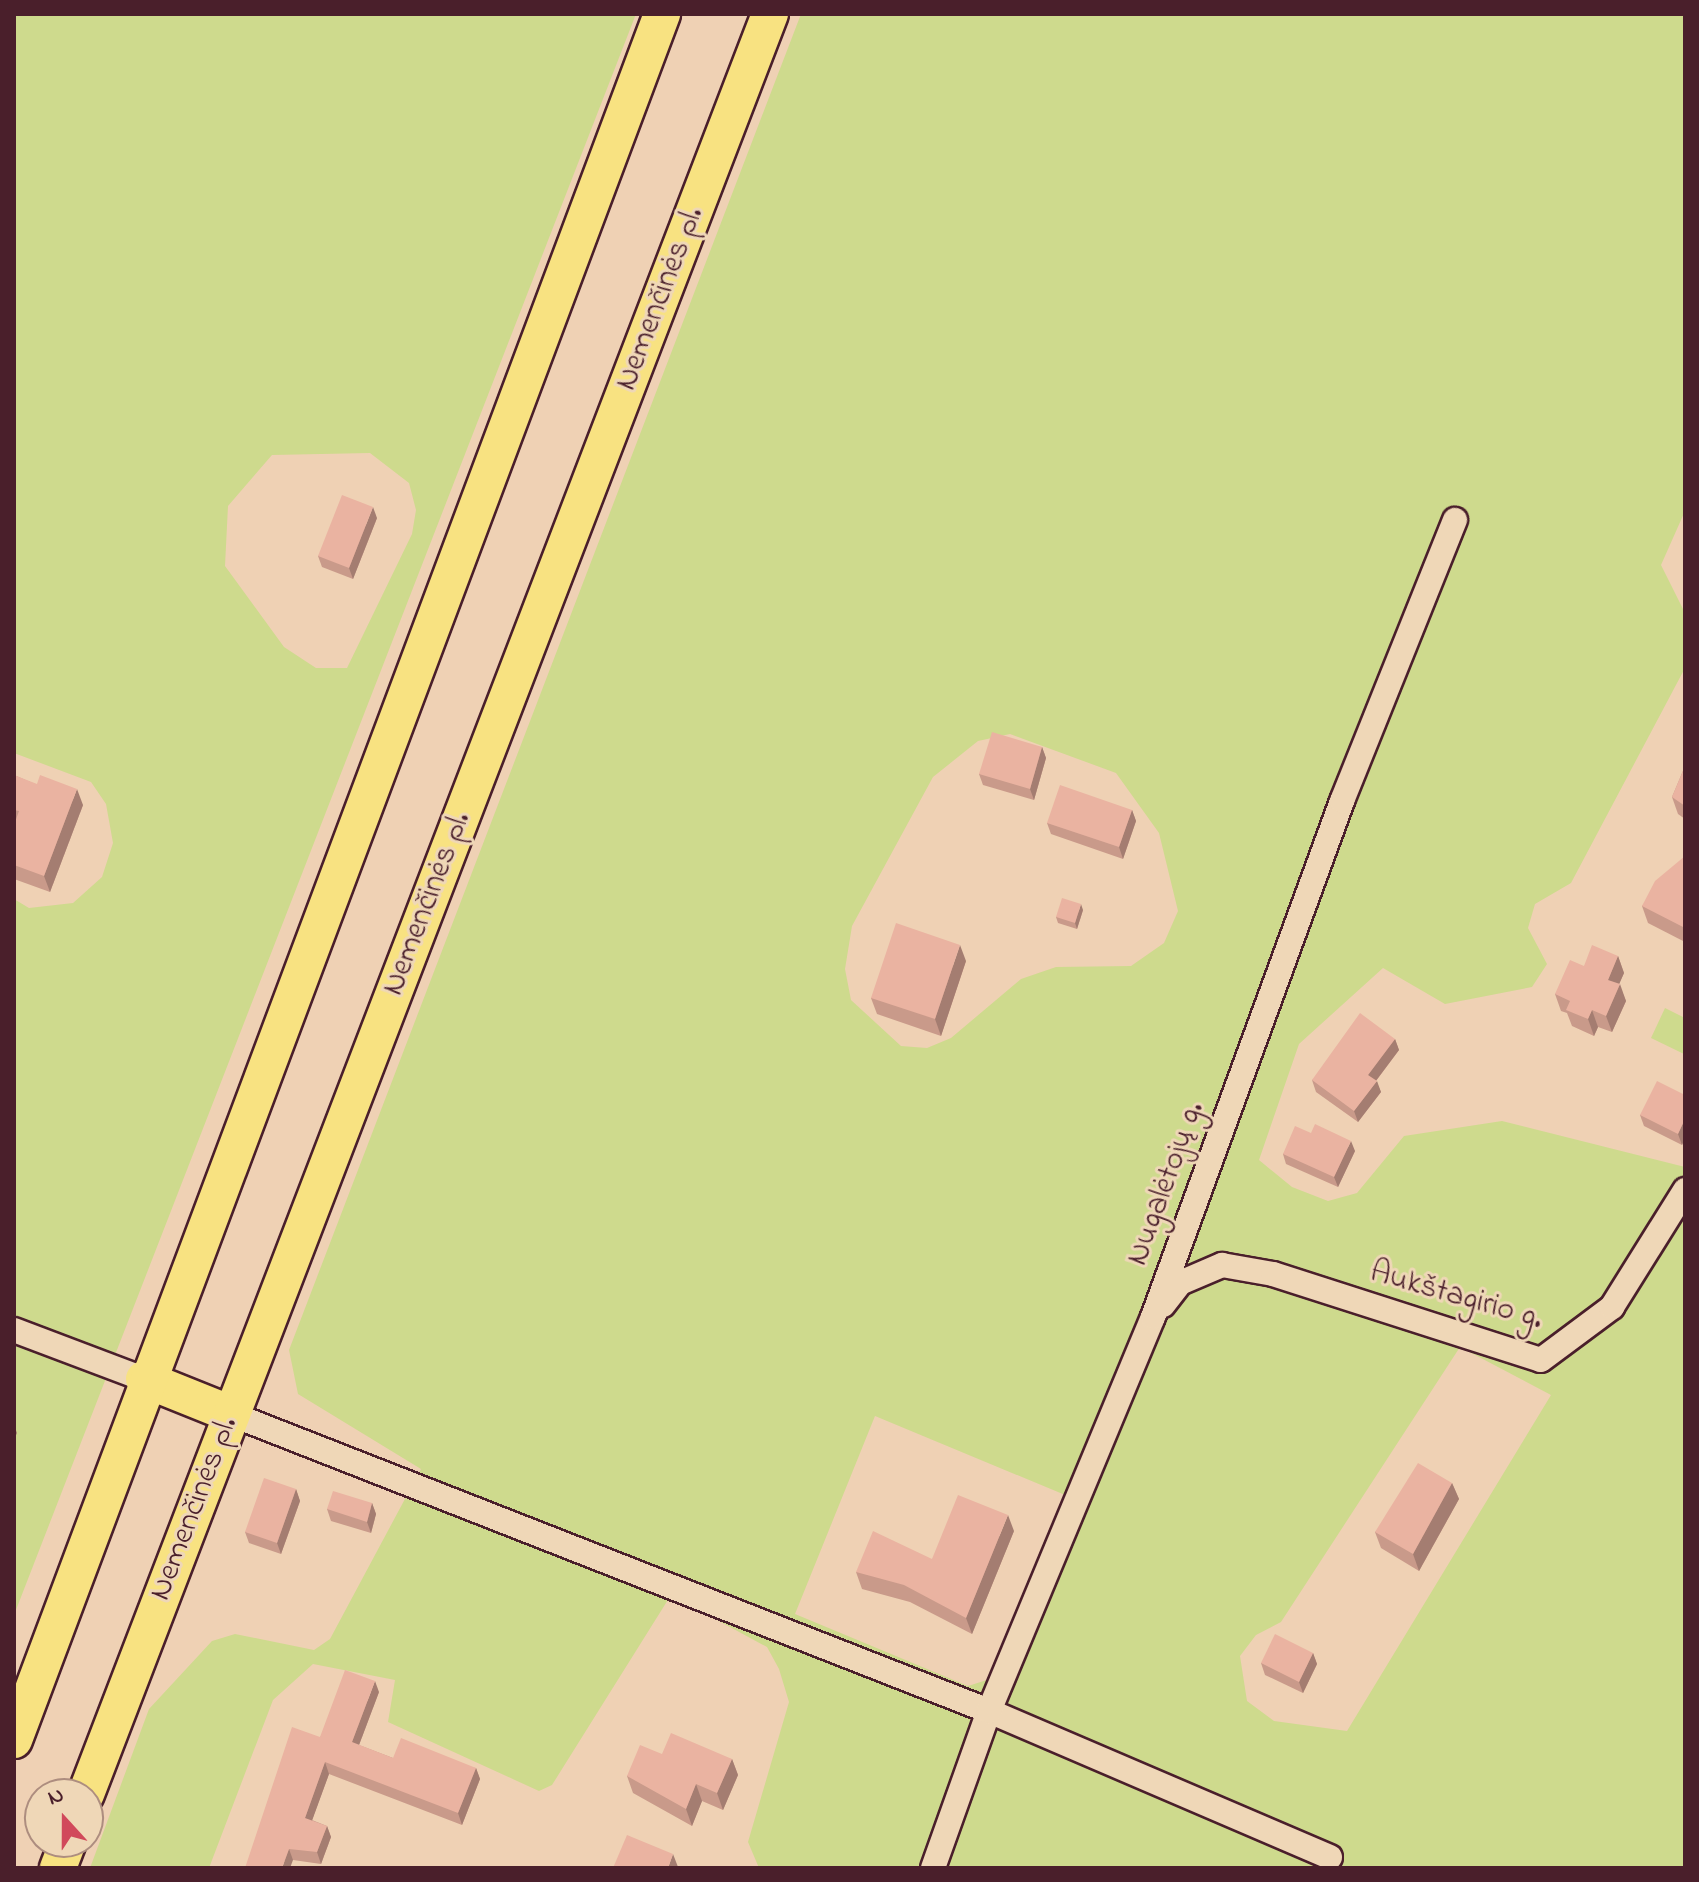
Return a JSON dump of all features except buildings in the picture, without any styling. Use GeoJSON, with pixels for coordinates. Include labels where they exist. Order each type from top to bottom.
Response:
{"type":"FeatureCollection","features":[{"type":"Feature","properties":{"kind":"main road"},"geometry":{"type":"LineString","coordinates":[[14,1740],[144,1379],[662,14]]}},
{"type":"Feature","properties":{"kind":"main road","name":"Nemenčinės pl."},"geometry":{"type":"LineString","coordinates":[[92,1778],[770,14]]}},
{"type":"Feature","properties":{"kind":"main road"},"geometry":{"type":"LineString","coordinates":[[144,1379],[231,1414]]}},
{"type":"Feature","properties":{"kind":"street","name":"Nugalėtojų g."},"geometry":{"type":"LineString","coordinates":[[933,1868],[989,1711],[1153,1317],[1342,801],[1455,520]]}},
{"type":"Feature","properties":{"kind":"street","name":"Aukštagirio g."},"geometry":{"type":"LineString","coordinates":[[1153,1317],[1180,1283],[1222,1265],[1273,1274],[1541,1360],[1612,1307],[1685,1190]]}},
{"type":"Feature","properties":{"kind":"street"},"geometry":{"type":"LineString","coordinates":[[14,1330],[144,1379]]}},
{"type":"Feature","properties":{"kind":"street"},"geometry":{"type":"LineString","coordinates":[[231,1414],[989,1711],[1330,1857]]}},
{"type":"Feature","properties":{"kind":"green space"},"geometry":{"type":"Polygon","coordinates":[[[14,14],[636,14],[14,1615],[14,899],[29,908],[73,903],[102,877],[113,843],[106,804],[91,782],[14,753],[14,14]],[[370,453],[272,455],[228,506],[225,566],[284,647],[316,668],[347,668],[412,534],[416,510],[409,483],[370,453]]]}},
{"type":"Feature","properties":{"kind":"green space"},"geometry":{"type":"Polygon","coordinates":[[[801,14],[1685,14],[1685,511],[1661,565],[1685,613],[1685,668],[1571,883],[1535,904],[1528,928],[1547,964],[1532,987],[1445,1004],[1383,968],[1299,1044],[1259,1160],[1292,1187],[1328,1201],[1357,1193],[1404,1136],[1502,1121],[1685,1167],[1685,1868],[759,1868],[748,1842],[789,1702],[779,1669],[767,1647],[671,1595],[552,1785],[539,1791],[388,1722],[395,1680],[313,1664],[273,1700],[209,1868],[90,1868],[94,1858],[104,1858],[104,1830],[149,1709],[212,1641],[235,1634],[314,1650],[330,1639],[421,1469],[298,1394],[289,1350],[801,14]],[[1010,734],[978,741],[933,777],[852,926],[845,969],[851,1000],[901,1046],[927,1048],[951,1038],[1021,979],[1056,967],[1131,966],[1164,943],[1178,911],[1159,833],[1116,773],[1010,734]],[[1460,1347],[1281,1622],[1256,1635],[1240,1656],[1247,1701],[1274,1721],[1347,1731],[1551,1395],[1460,1347]],[[875,1416],[795,1614],[968,1686],[990,1679],[1070,1497],[875,1416]]]}},
{"type":"Feature","properties":{"kind":"green space"},"geometry":{"type":"Polygon","coordinates":[[[1665,1008],[1685,1018],[1684,1054],[1651,1038],[1665,1008]]]}}]}
